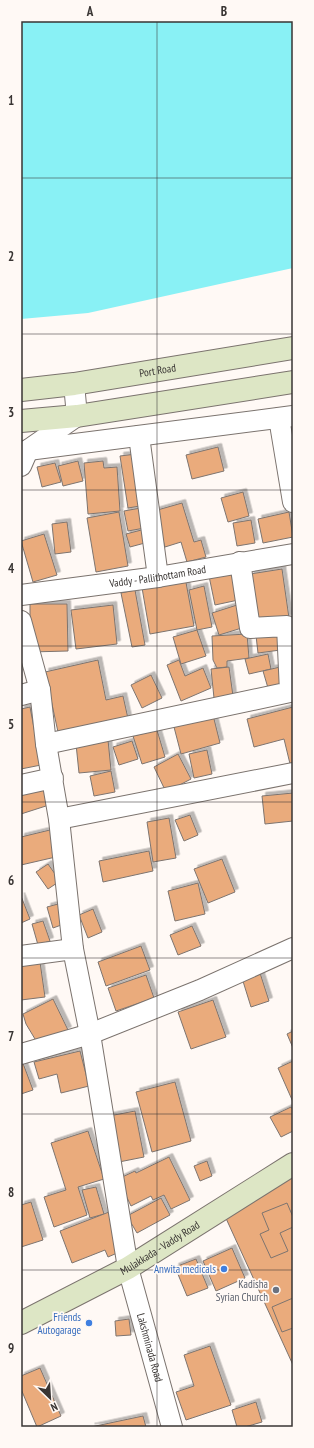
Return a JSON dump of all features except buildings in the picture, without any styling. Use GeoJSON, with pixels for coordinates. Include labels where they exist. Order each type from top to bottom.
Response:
{"type":"FeatureCollection","features":[{"type":"Feature","properties":{"kind":"street","name":"Port Road"},"geometry":{"type":"LineString","coordinates":[[21,390],[74,384],[293,348]]}},
{"type":"Feature","properties":{"kind":"street"},"geometry":{"type":"LineString","coordinates":[[21,421],[77,416],[293,382]]}},
{"type":"Feature","properties":{"kind":"street"},"geometry":{"type":"LineString","coordinates":[[74,384],[77,416]]}},
{"type":"Feature","properties":{"kind":"street"},"geometry":{"type":"LineString","coordinates":[[25,458],[77,416]]}},
{"type":"Feature","properties":{"kind":"street"},"geometry":{"type":"LineString","coordinates":[[25,458],[139,436],[286,417],[293,502]]}},
{"type":"Feature","properties":{"kind":"street"},"geometry":{"type":"LineString","coordinates":[[139,436],[158,576]]}},
{"type":"Feature","properties":{"kind":"street","name":"Vaddy - Pallithottam Road"},"geometry":{"type":"LineString","coordinates":[[21,595],[158,576],[293,554]]}},
{"type":"Feature","properties":{"kind":"street"},"geometry":{"type":"LineString","coordinates":[[46,744],[290,692],[287,626],[250,628],[240,562]]}},
{"type":"Feature","properties":{"kind":"street","name":"Lakshminada Road"},"geometry":{"type":"LineString","coordinates":[[21,621],[30,693],[46,744],[53,778],[73,949],[90,1034],[128,1268],[172,1427]]}},
{"type":"Feature","properties":{"kind":"street"},"geometry":{"type":"LineString","coordinates":[[59,819],[293,773]]}},
{"type":"Feature","properties":{"kind":"street"},"geometry":{"type":"LineString","coordinates":[[21,786],[53,778]]}},
{"type":"Feature","properties":{"kind":"street"},"geometry":{"type":"LineString","coordinates":[[21,1054],[90,1034],[200,990],[293,948]]}},
{"type":"Feature","properties":{"kind":"street"},"geometry":{"type":"LineString","coordinates":[[21,956],[73,949]]}},
{"type":"Feature","properties":{"kind":"street","name":"Mulakkada - Vaddy Road"},"geometry":{"type":"LineString","coordinates":[[21,1323],[128,1268],[293,1164]]}},
{"type":"Feature","properties":{"kind":"water"},"geometry":{"type":"Polygon","coordinates":[[[21,21],[293,21],[293,268],[88,313],[21,319],[21,21]]]}},
{"type":"Feature","properties":{"kind":"place","name":"Anwita medicals"},"geometry":{"type":"Point","coordinates":[224,1269]}},
{"type":"Feature","properties":{"kind":"place","name":"Kadisha Syrian Church"},"geometry":{"type":"Point","coordinates":[276,1290]}},
{"type":"Feature","properties":{"kind":"place","name":"Friends Autogarage"},"geometry":{"type":"Point","coordinates":[89,1323]}}]}
